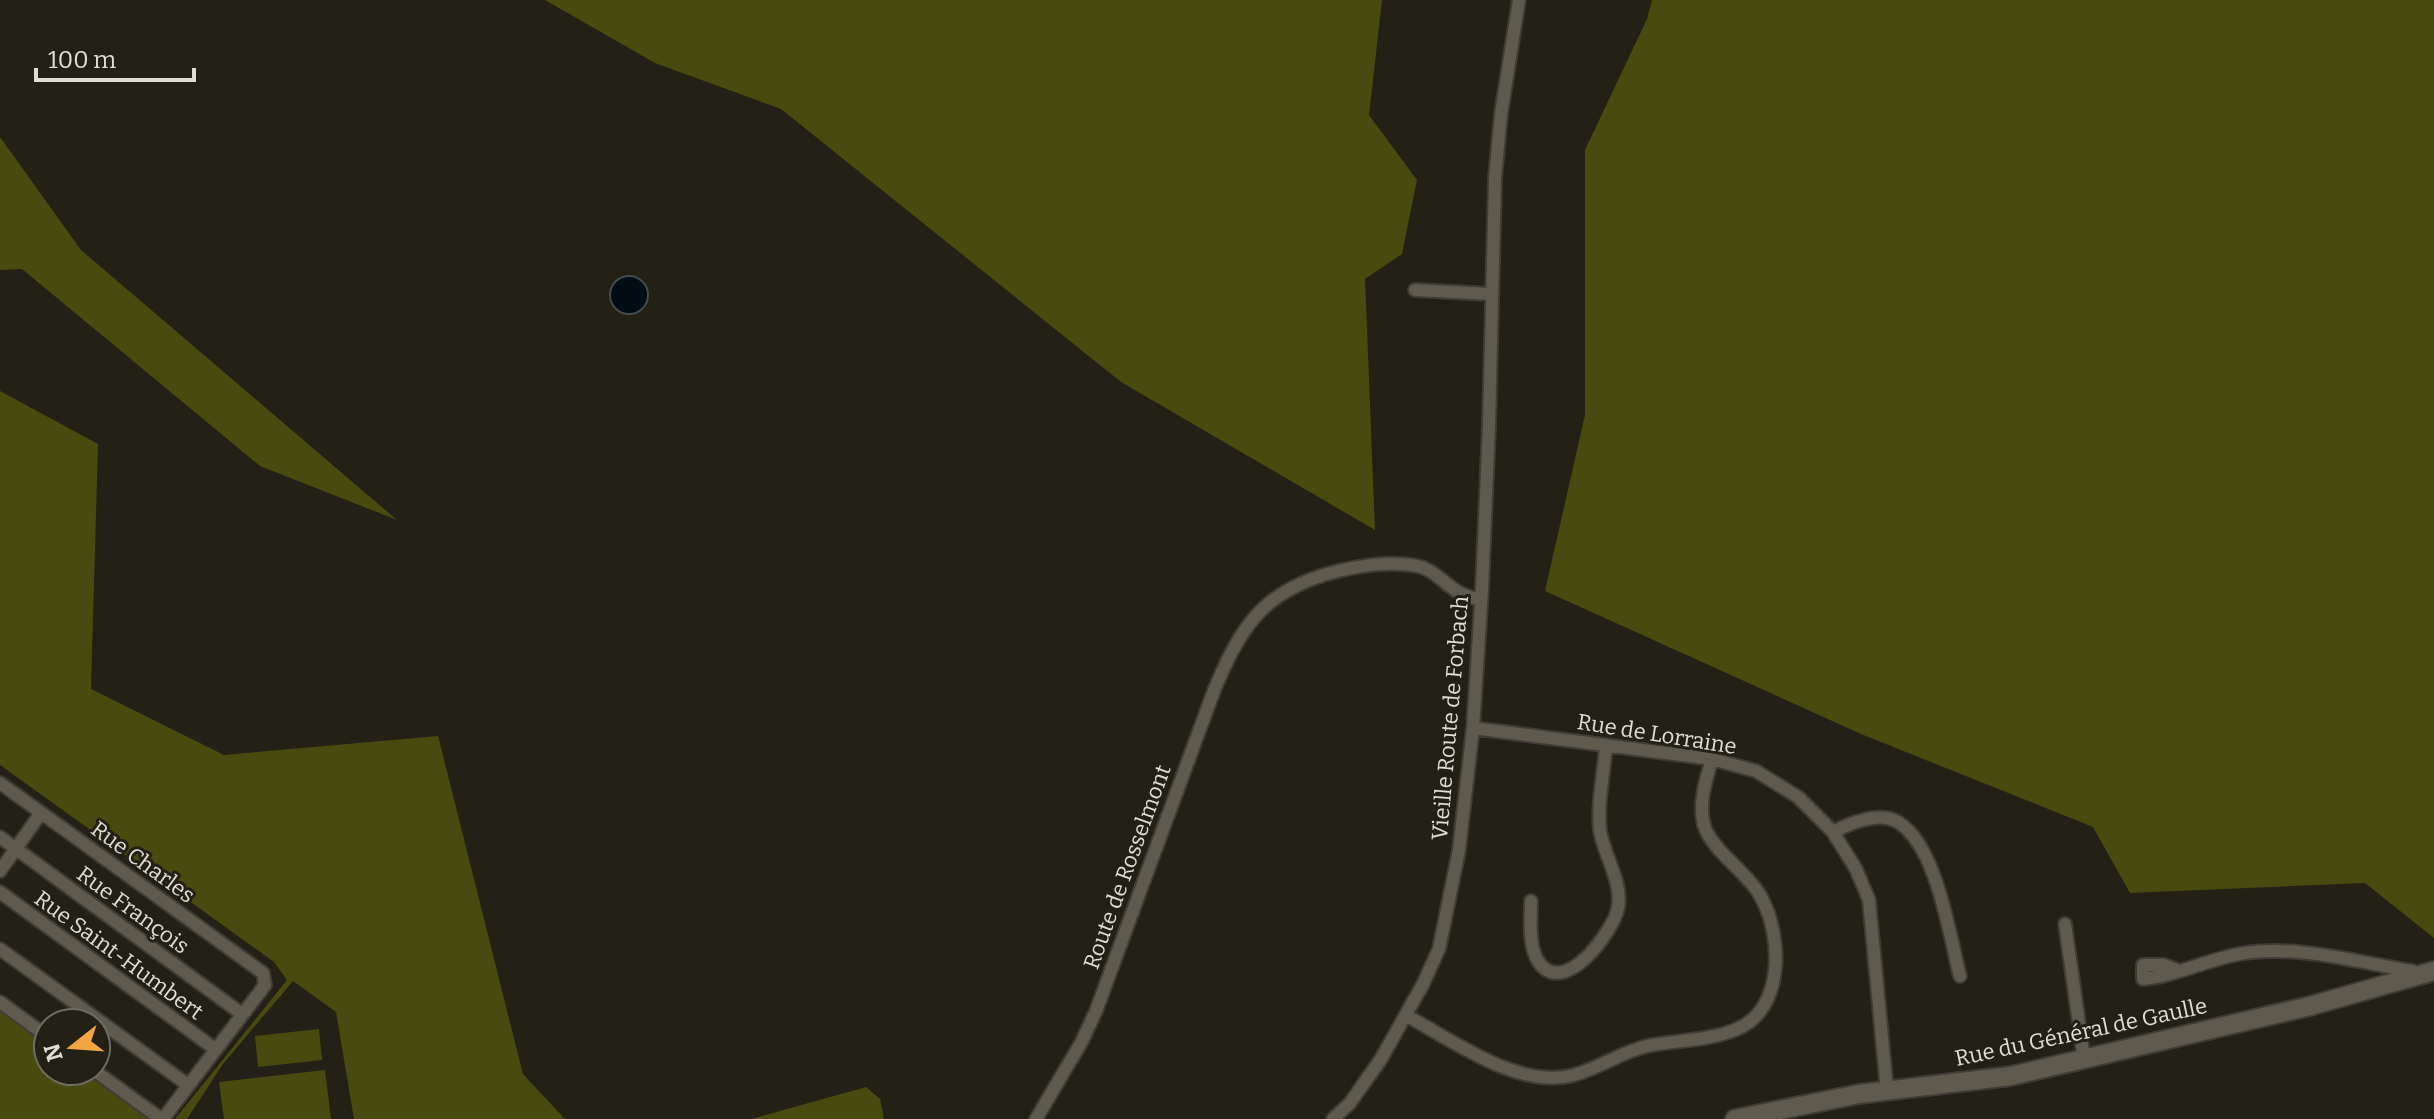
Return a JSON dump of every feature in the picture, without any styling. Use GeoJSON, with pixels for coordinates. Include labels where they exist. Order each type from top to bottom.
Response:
{"type":"FeatureCollection","features":[{"type":"Feature","properties":{"kind":"main road","name":"Rue du Général de Gaulle"},"geometry":{"type":"LineString","coordinates":[[1735,1119],[1821,1100],[2011,1076],[2310,1006],[2426,974]]}},
{"type":"Feature","properties":{"kind":"street","name":"Vieille Route de Forbach"},"geometry":{"type":"LineString","coordinates":[[1333,1119],[1366,1081],[1407,1016],[1439,949],[1459,850],[1473,728],[1485,527],[1496,151],[1519,0]]}},
{"type":"Feature","properties":{"kind":"street"},"geometry":{"type":"LineString","coordinates":[[1415,290],[1491,294]]}},
{"type":"Feature","properties":{"kind":"street","name":"Route de Rosselmont"},"geometry":{"type":"LineString","coordinates":[[1036,1119],[1081,1043],[1096,1011],[1215,688],[1232,647],[1248,625],[1271,601],[1294,585],[1372,563],[1420,566],[1458,594],[1481,599]]}},
{"type":"Feature","properties":{"kind":"street","name":"Rue de Lorraine"},"geometry":{"type":"LineString","coordinates":[[1473,728],[1712,759],[1756,771],[1798,797],[1833,832],[1856,869],[1869,900],[1887,1091]]}},
{"type":"Feature","properties":{"kind":"street"},"geometry":{"type":"LineString","coordinates":[[1531,901],[1534,949],[1538,961],[1549,971],[1562,973],[1579,965],[1612,925],[1619,895],[1604,849],[1599,810],[1606,745]]}},
{"type":"Feature","properties":{"kind":"street"},"geometry":{"type":"LineString","coordinates":[[1407,1016],[1479,1056],[1530,1077],[1552,1078],[1572,1076],[1636,1049],[1734,1031],[1751,1022],[1769,1000],[1775,964],[1774,939],[1762,897],[1704,828],[1701,811],[1712,759]]}},
{"type":"Feature","properties":{"kind":"street","name":"Rue Charles"},"geometry":{"type":"LineString","coordinates":[[0,783],[263,973],[265,985],[242,1014]]}},
{"type":"Feature","properties":{"kind":"street"},"geometry":{"type":"LineString","coordinates":[[0,871],[41,813]]}},
{"type":"Feature","properties":{"kind":"street"},"geometry":{"type":"LineString","coordinates":[[1833,832],[1874,817],[1897,822],[1917,841],[1932,870],[1960,976]]}},
{"type":"Feature","properties":{"kind":"street","name":"Rue François"},"geometry":{"type":"LineString","coordinates":[[0,837],[242,1014]]}},
{"type":"Feature","properties":{"kind":"street","name":"Rue Saint-Humbert"},"geometry":{"type":"LineString","coordinates":[[0,892],[215,1049]]}},
{"type":"Feature","properties":{"kind":"street"},"geometry":{"type":"LineString","coordinates":[[2065,924],[2084,1059]]}},
{"type":"Feature","properties":{"kind":"street"},"geometry":{"type":"LineString","coordinates":[[0,949],[188,1085]]}},
{"type":"Feature","properties":{"kind":"street"},"geometry":{"type":"LineString","coordinates":[[2177,970],[2240,953],[2269,951],[2426,974]]}},
{"type":"Feature","properties":{"kind":"street"},"geometry":{"type":"LineString","coordinates":[[0,1002],[32,1025]]}},
{"type":"Feature","properties":{"kind":"street"},"geometry":{"type":"LineString","coordinates":[[112,1083],[162,1119],[242,1014]]}},
{"type":"Feature","properties":{"kind":"shaded area"},"geometry":{"type":"Polygon","coordinates":[[[545,0],[1382,0],[1369,115],[1417,180],[1402,254],[1365,279],[1375,530],[1121,382],[781,109],[655,63],[545,0]]]}},
{"type":"Feature","properties":{"kind":"shaded area"},"geometry":{"type":"Polygon","coordinates":[[[1652,0],[2434,0],[2434,938],[2365,883],[2130,893],[2093,827],[1861,734],[1545,591],[1585,415],[1585,150],[1647,19],[1652,0]]]}},
{"type":"Feature","properties":{"kind":"shaded area"},"geometry":{"type":"Polygon","coordinates":[[[0,137],[81,250],[397,520],[260,466],[22,269],[0,270],[0,137]]]}},
{"type":"Feature","properties":{"kind":"shaded area"},"geometry":{"type":"Polygon","coordinates":[[[629,276],[642,282],[648,295],[642,308],[629,314],[616,308],[610,295],[616,282],[629,276]]]}},
{"type":"Feature","properties":{"kind":"shaded area"},"geometry":{"type":"Polygon","coordinates":[[[0,391],[98,444],[91,689],[224,755],[438,736],[523,1074],[565,1119],[354,1119],[336,1012],[293,981],[223,1064],[187,1119],[175,1119],[287,980],[274,962],[0,765],[0,391]]]}},
{"type":"Feature","properties":{"kind":"shaded area"},"geometry":{"type":"Polygon","coordinates":[[[0,1004],[32,1024],[32,1087],[112,1087],[112,1075],[175,1119],[0,1119],[0,1004]]]}},
{"type":"Feature","properties":{"kind":"shaded area"},"geometry":{"type":"Polygon","coordinates":[[[319,1029],[322,1060],[258,1067],[255,1036],[319,1029]]]}},
{"type":"Feature","properties":{"kind":"shaded area"},"geometry":{"type":"Polygon","coordinates":[[[325,1070],[331,1119],[224,1119],[219,1082],[325,1070]]]}},
{"type":"Feature","properties":{"kind":"shaded area"},"geometry":{"type":"Polygon","coordinates":[[[866,1087],[880,1099],[884,1119],[751,1119],[866,1087]]]}}]}
